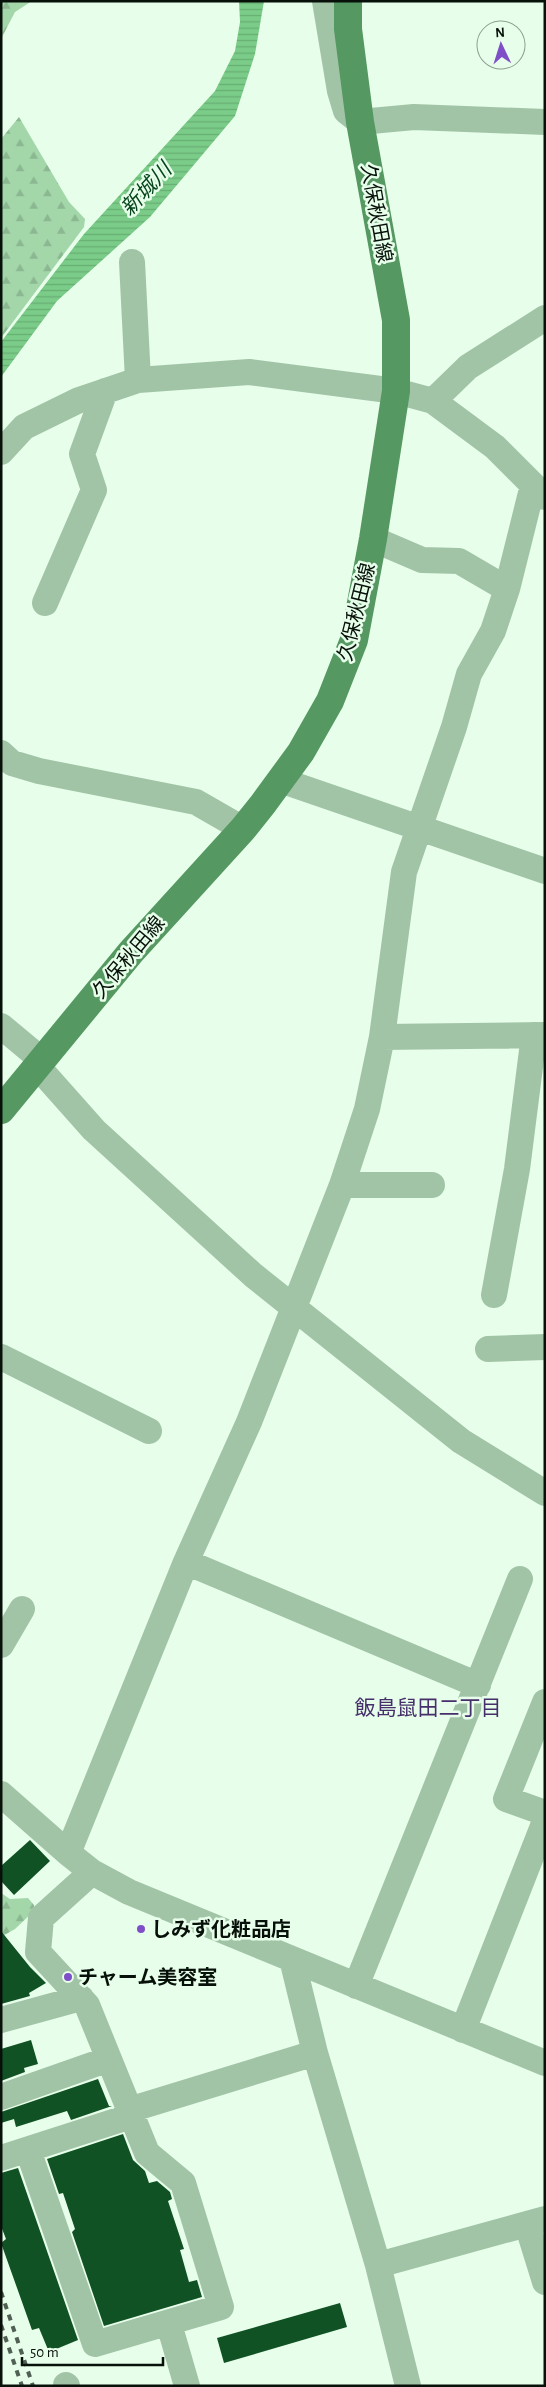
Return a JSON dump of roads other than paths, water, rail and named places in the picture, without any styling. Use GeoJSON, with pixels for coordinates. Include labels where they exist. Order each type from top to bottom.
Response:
{"type":"FeatureCollection","features":[{"type":"Feature","properties":{"kind":"main road","name":"久保秋田線"},"geometry":{"type":"LineString","coordinates":[[1,1110],[41,1064],[131,952],[243,829],[301,752],[330,702],[350,648],[373,539],[396,391],[396,320],[360,122],[348,28],[337,5]]}},
{"type":"Feature","properties":{"kind":"street"},"geometry":{"type":"LineString","coordinates":[[360,122],[414,117],[545,122]]}},
{"type":"Feature","properties":{"kind":"street"},"geometry":{"type":"LineString","coordinates":[[132,262],[138,380]]}},
{"type":"Feature","properties":{"kind":"street"},"geometry":{"type":"LineString","coordinates":[[434,401],[468,367],[545,318]]}},
{"type":"Feature","properties":{"kind":"street"},"geometry":{"type":"LineString","coordinates":[[1,452],[24,427],[79,400],[138,380],[249,372],[396,391],[434,401],[494,447],[539,491],[493,631],[469,674],[454,727],[404,872],[382,1037],[367,1109],[342,1185],[249,1422],[186,1562],[68,1853]]}},
{"type":"Feature","properties":{"kind":"street"},"geometry":{"type":"LineString","coordinates":[[45,603],[94,490],[82,454],[105,391]]}},
{"type":"Feature","properties":{"kind":"street"},"geometry":{"type":"LineString","coordinates":[[373,539],[422,560],[459,561],[507,588]]}},
{"type":"Feature","properties":{"kind":"street"},"geometry":{"type":"LineString","coordinates":[[1,753],[12,763],[39,771],[196,802],[243,829]]}},
{"type":"Feature","properties":{"kind":"street"},"geometry":{"type":"LineString","coordinates":[[280,780],[418,829],[545,871]]}},
{"type":"Feature","properties":{"kind":"street"},"geometry":{"type":"LineString","coordinates":[[1,1026],[41,1064],[94,1130],[253,1275],[462,1441],[545,1493]]}},
{"type":"Feature","properties":{"kind":"street"},"geometry":{"type":"LineString","coordinates":[[382,1037],[540,1035],[494,1295]]}},
{"type":"Feature","properties":{"kind":"street"},"geometry":{"type":"LineString","coordinates":[[342,1185],[432,1185]]}},
{"type":"Feature","properties":{"kind":"street"},"geometry":{"type":"LineString","coordinates":[[488,1349],[545,1347]]}},
{"type":"Feature","properties":{"kind":"street"},"geometry":{"type":"LineString","coordinates":[[1,1357],[149,1431]]}},
{"type":"Feature","properties":{"kind":"street"},"geometry":{"type":"LineString","coordinates":[[186,1562],[478,1684]]}},
{"type":"Feature","properties":{"kind":"street"},"geometry":{"type":"LineString","coordinates":[[356,1986],[520,1580]]}},
{"type":"Feature","properties":{"kind":"street"},"geometry":{"type":"LineString","coordinates":[[1,1645],[22,1609]]}},
{"type":"Feature","properties":{"kind":"street"},"geometry":{"type":"LineString","coordinates":[[545,1702],[506,1798],[545,1813]]}},
{"type":"Feature","properties":{"kind":"street"},"geometry":{"type":"LineString","coordinates":[[1,1794],[92,1872],[129,1892],[545,2062]]}},
{"type":"Feature","properties":{"kind":"street"},"geometry":{"type":"LineString","coordinates":[[463,2030],[545,1820]]}},
{"type":"Feature","properties":{"kind":"street"},"geometry":{"type":"LineString","coordinates":[[28,2150],[95,2344],[169,2324],[221,2307],[184,2183],[147,2152],[87,2005],[38,1952],[41,1918],[92,1872]]}},
{"type":"Feature","properties":{"kind":"street"},"geometry":{"type":"LineString","coordinates":[[292,1959],[315,2053],[378,2265],[408,2386]]}},
{"type":"Feature","properties":{"kind":"street"},"geometry":{"type":"LineString","coordinates":[[1,2020],[81,1998]]}},
{"type":"Feature","properties":{"kind":"street"},"geometry":{"type":"LineString","coordinates":[[1,2158],[122,2119],[129,2110],[315,2053]]}},
{"type":"Feature","properties":{"kind":"street"},"geometry":{"type":"LineString","coordinates":[[1,2097],[109,2059]]}},
{"type":"Feature","properties":{"kind":"street"},"geometry":{"type":"LineString","coordinates":[[378,2265],[536,2221],[545,2282]]}},
{"type":"Feature","properties":{"kind":"street"},"geometry":{"type":"LineString","coordinates":[[169,2324],[186,2386]]}},
{"type":"Feature","properties":{"kind":"water","name":"新城川"},"geometry":{"type":"Polygon","coordinates":[[[239,1],[264,1],[255,54],[235,116],[150,217],[57,301],[1,377],[1,342],[84,234],[215,91],[235,51],[240,22],[239,1]]]}},
{"type":"Feature","properties":{"kind":"railway"},"geometry":{"type":"LineString","coordinates":[[1,2292],[33,2386]]}},
{"type":"Feature","properties":{"kind":"railway"},"geometry":{"type":"LineString","coordinates":[[1,2325],[22,2386]]}},
{"type":"Feature","properties":{"kind":"place","name":"しみず化粧品店"},"geometry":{"type":"Point","coordinates":[141,1929]}},
{"type":"Feature","properties":{"kind":"place","name":"チャーム美容室"},"geometry":{"type":"Point","coordinates":[68,1977]}},
{"type":"Feature","properties":{"kind":"district","name":"飯島鼠田二丁目"},"geometry":{"type":"Point","coordinates":[428,1708]}}]}
